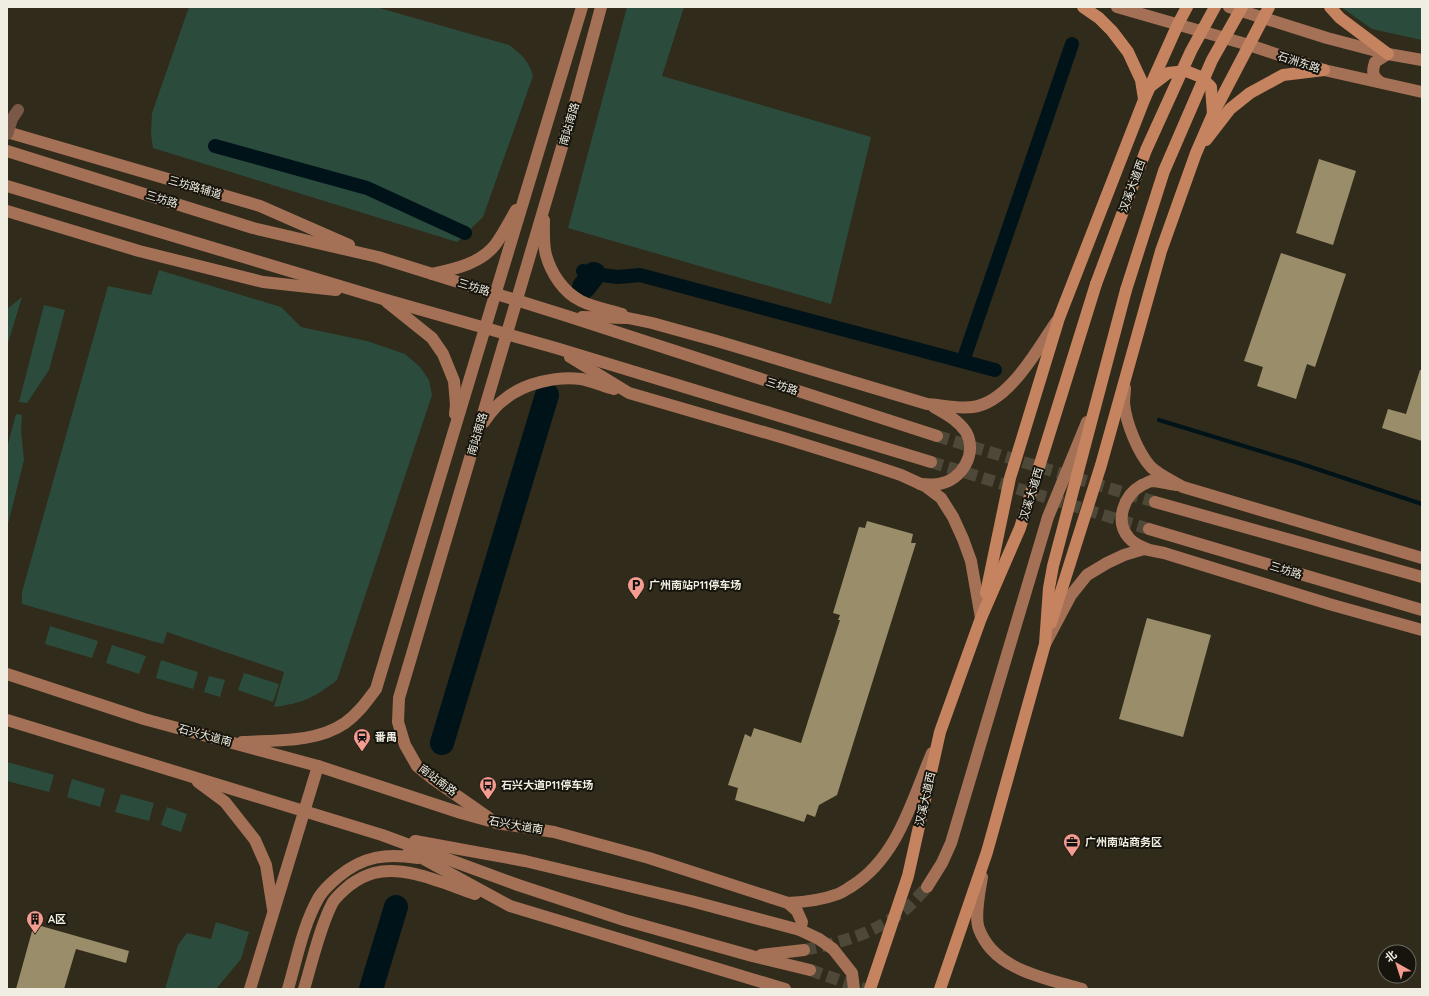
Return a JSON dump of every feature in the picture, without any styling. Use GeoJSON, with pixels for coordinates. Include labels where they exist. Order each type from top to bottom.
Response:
{"type":"FeatureCollection","features":[{"type":"Feature","properties":{"kind":"main road","name":"南站南路"},"geometry":{"type":"LineString","coordinates":[[231,742],[304,739],[324,734],[345,723],[363,707],[376,689],[582,7]]}},
{"type":"Feature","properties":{"kind":"main road","name":"南站南路"},"geometry":{"type":"LineString","coordinates":[[496,823],[417,766],[405,745],[398,722],[399,698],[575,104],[601,7]]}},
{"type":"Feature","properties":{"kind":"main road"},"geometry":{"type":"LineString","coordinates":[[1082,7],[1099,18],[1112,30],[1128,52],[1142,80],[1144,100]]}},
{"type":"Feature","properties":{"kind":"main road","name":"石洲东路"},"geometry":{"type":"LineString","coordinates":[[1117,7],[1249,45],[1324,70],[1422,92]]}},
{"type":"Feature","properties":{"kind":"main road"},"geometry":{"type":"LineString","coordinates":[[981,618],[1010,478],[1060,318],[1149,87],[1187,7]]}},
{"type":"Feature","properties":{"kind":"main road","name":"汉溪大道西"},"geometry":{"type":"LineString","coordinates":[[870,989],[908,876],[940,732],[981,618],[1020,528],[1096,284],[1146,150],[1191,51],[1215,7]]}},
{"type":"Feature","properties":{"kind":"main road"},"geometry":{"type":"LineString","coordinates":[[1229,7],[1266,12],[1327,38],[1388,54],[1422,60]]}},
{"type":"Feature","properties":{"kind":"main road"},"geometry":{"type":"LineString","coordinates":[[1045,644],[1049,588],[1053,566],[1126,290],[1164,171],[1212,60],[1242,7]]}},
{"type":"Feature","properties":{"kind":"main road"},"geometry":{"type":"LineString","coordinates":[[1330,7],[1340,18],[1388,54]]}},
{"type":"Feature","properties":{"kind":"main road"},"geometry":{"type":"LineString","coordinates":[[940,989],[987,852],[1045,644],[1100,465],[1161,251],[1196,153],[1213,114],[1266,12]]}},
{"type":"Feature","properties":{"kind":"main road"},"geometry":{"type":"LineString","coordinates":[[1380,82],[1374,77],[1372,71],[1374,62],[1388,54]]}},
{"type":"Feature","properties":{"kind":"main road"},"geometry":{"type":"LineString","coordinates":[[1196,153],[1230,110],[1250,93],[1284,75],[1324,70]]}},
{"type":"Feature","properties":{"kind":"main road"},"geometry":{"type":"LineString","coordinates":[[1149,87],[1168,73],[1186,71],[1201,77],[1211,87],[1213,114]]}},
{"type":"Feature","properties":{"kind":"main road","name":"三坊路辅道"},"geometry":{"type":"LineString","coordinates":[[7,133],[260,206],[378,257]]}},
{"type":"Feature","properties":{"kind":"main road","name":"三坊路"},"geometry":{"type":"LineString","coordinates":[[7,151],[253,228],[378,257],[567,316],[937,436]]}},
{"type":"Feature","properties":{"kind":"main road"},"geometry":{"type":"LineString","coordinates":[[7,186],[383,299],[556,348],[931,462]]}},
{"type":"Feature","properties":{"kind":"main road"},"geometry":{"type":"LineString","coordinates":[[430,274],[462,267],[482,256],[494,245],[526,192]]}},
{"type":"Feature","properties":{"kind":"main road"},"geometry":{"type":"LineString","coordinates":[[543,210],[546,254],[557,279],[564,289],[582,302],[930,404],[960,408],[975,407],[996,398],[1014,382],[1060,318]]}},
{"type":"Feature","properties":{"kind":"main road"},"geometry":{"type":"LineString","coordinates":[[7,211],[139,251],[263,282],[369,294]]}},
{"type":"Feature","properties":{"kind":"main road"},"geometry":{"type":"LineString","coordinates":[[383,299],[432,338],[443,354],[454,381],[456,405],[454,430]]}},
{"type":"Feature","properties":{"kind":"main road"},"geometry":{"type":"LineString","coordinates":[[567,316],[628,318],[652,323]]}},
{"type":"Feature","properties":{"kind":"main road"},"geometry":{"type":"LineString","coordinates":[[556,348],[629,393]]}},
{"type":"Feature","properties":{"kind":"main road"},"geometry":{"type":"LineString","coordinates":[[1126,372],[1124,404],[1133,438],[1141,455],[1152,468],[1183,486]]}},
{"type":"Feature","properties":{"kind":"main road"},"geometry":{"type":"LineString","coordinates":[[475,443],[484,422],[496,407],[506,398],[530,385],[562,378],[582,380],[629,393],[901,475],[925,486],[941,498],[956,523],[971,561],[981,618]]}},
{"type":"Feature","properties":{"kind":"main road"},"geometry":{"type":"LineString","coordinates":[[927,886],[942,863],[951,843],[1048,517],[1098,396]]}},
{"type":"Feature","properties":{"kind":"main road"},"geometry":{"type":"LineString","coordinates":[[919,484],[939,484],[959,474],[965,466],[970,451],[970,441],[961,425],[950,416],[930,404]]}},
{"type":"Feature","properties":{"kind":"main road"},"geometry":{"type":"LineString","coordinates":[[1150,550],[1135,544],[1129,539],[1124,532],[1122,521],[1124,506],[1131,493],[1150,481],[1183,486],[1422,558]]}},
{"type":"Feature","properties":{"kind":"main road"},"geometry":{"type":"LineString","coordinates":[[1156,502],[1422,578]]}},
{"type":"Feature","properties":{"kind":"main road","name":"三坊路"},"geometry":{"type":"LineString","coordinates":[[1149,529],[1422,610]]}},
{"type":"Feature","properties":{"kind":"main road"},"geometry":{"type":"LineString","coordinates":[[1045,644],[1071,595],[1088,575],[1107,563],[1124,555],[1144,549],[1164,553],[1329,604],[1422,630]]}},
{"type":"Feature","properties":{"kind":"main road","name":"石兴大道南"},"geometry":{"type":"LineString","coordinates":[[7,674],[144,719],[318,766],[461,813],[496,823],[554,832],[650,858],[788,903],[811,902],[839,894],[863,879],[881,861],[898,836],[940,732]]}},
{"type":"Feature","properties":{"kind":"main road"},"geometry":{"type":"LineString","coordinates":[[7,720],[382,835],[471,868],[624,920],[752,956],[810,970]]}},
{"type":"Feature","properties":{"kind":"main road"},"geometry":{"type":"LineString","coordinates":[[250,989],[318,766]]}},
{"type":"Feature","properties":{"kind":"main road"},"geometry":{"type":"LineString","coordinates":[[189,776],[225,802],[256,840],[266,865],[274,913]]}},
{"type":"Feature","properties":{"kind":"main road"},"geometry":{"type":"LineString","coordinates":[[382,835],[510,906]]}},
{"type":"Feature","properties":{"kind":"main road"},"geometry":{"type":"LineString","coordinates":[[382,835],[525,861],[691,901],[800,930],[819,939],[834,949],[852,973],[854,989]]}},
{"type":"Feature","properties":{"kind":"main road"},"geometry":{"type":"LineString","coordinates":[[987,852],[977,906],[978,928],[988,946],[1005,962],[1023,972],[1082,989]]}},
{"type":"Feature","properties":{"kind":"main road"},"geometry":{"type":"LineString","coordinates":[[288,989],[310,915],[320,895],[329,884],[342,874],[364,860],[385,856],[404,856],[471,868]]}},
{"type":"Feature","properties":{"kind":"main road"},"geometry":{"type":"LineString","coordinates":[[304,989],[325,921],[334,901],[358,879],[375,873],[398,871],[420,876],[510,906],[785,989]]}},
{"type":"Feature","properties":{"kind":"main road"},"geometry":{"type":"LineString","coordinates":[[788,903],[797,911],[802,922],[800,930]]}},
{"type":"Feature","properties":{"kind":"main road"},"geometry":{"type":"LineString","coordinates":[[752,956],[804,950]]}},
{"type":"Feature","properties":{"kind":"street"},"geometry":{"type":"LineString","coordinates":[[7,133],[18,110]]}},
{"type":"Feature","properties":{"kind":"green space"},"geometry":{"type":"Polygon","coordinates":[[[189,7],[376,7],[509,45],[524,58],[533,76],[483,217],[457,242],[153,148],[151,134],[152,113],[189,7]]]}},
{"type":"Feature","properties":{"kind":"green space"},"geometry":{"type":"Polygon","coordinates":[[[627,7],[684,7],[662,76],[871,137],[831,304],[568,228],[627,7]]]}},
{"type":"Feature","properties":{"kind":"green space"},"geometry":{"type":"Polygon","coordinates":[[[1341,7],[1422,7],[1422,40],[1372,29],[1341,7]]]}},
{"type":"Feature","properties":{"kind":"green space"},"geometry":{"type":"Polygon","coordinates":[[[159,270],[281,307],[301,327],[367,341],[405,354],[420,367],[429,380],[432,395],[337,680],[308,699],[293,704],[274,707],[284,672],[167,632],[163,644],[22,604],[22,592],[108,286],[151,295],[159,270]]]}},
{"type":"Feature","properties":{"kind":"green space"},"geometry":{"type":"Polygon","coordinates":[[[22,297],[7,346],[7,309],[22,297]]]}},
{"type":"Feature","properties":{"kind":"green space"},"geometry":{"type":"Polygon","coordinates":[[[44,305],[65,310],[49,370],[27,403],[19,402],[44,305]]]}},
{"type":"Feature","properties":{"kind":"green space"},"geometry":{"type":"Polygon","coordinates":[[[16,414],[22,415],[21,431],[24,460],[7,528],[7,448],[16,414]]]}},
{"type":"Feature","properties":{"kind":"green space"},"geometry":{"type":"Polygon","coordinates":[[[50,626],[98,641],[92,658],[45,644],[50,626]]]}},
{"type":"Feature","properties":{"kind":"green space"},"geometry":{"type":"Polygon","coordinates":[[[112,645],[146,656],[139,674],[106,663],[112,645]]]}},
{"type":"Feature","properties":{"kind":"green space"},"geometry":{"type":"Polygon","coordinates":[[[161,660],[198,672],[193,689],[156,678],[161,660]]]}},
{"type":"Feature","properties":{"kind":"green space"},"geometry":{"type":"Polygon","coordinates":[[[244,673],[279,684],[273,702],[238,690],[244,673]]]}},
{"type":"Feature","properties":{"kind":"green space"},"geometry":{"type":"Polygon","coordinates":[[[209,676],[225,680],[220,697],[204,692],[209,676]]]}},
{"type":"Feature","properties":{"kind":"green space"},"geometry":{"type":"Polygon","coordinates":[[[7,762],[54,775],[49,792],[7,781],[7,762]]]}},
{"type":"Feature","properties":{"kind":"green space"},"geometry":{"type":"Polygon","coordinates":[[[72,779],[105,789],[100,807],[67,797],[72,779]]]}},
{"type":"Feature","properties":{"kind":"green space"},"geometry":{"type":"Polygon","coordinates":[[[121,794],[154,803],[149,821],[115,812],[121,794]]]}},
{"type":"Feature","properties":{"kind":"green space"},"geometry":{"type":"Polygon","coordinates":[[[167,807],[187,814],[181,832],[161,825],[167,807]]]}},
{"type":"Feature","properties":{"kind":"green space"},"geometry":{"type":"Polygon","coordinates":[[[216,922],[249,932],[241,959],[216,989],[165,989],[178,945],[187,933],[211,939],[216,922]]]}},
{"type":"Feature","properties":{"kind":"building"},"geometry":{"type":"Polygon","coordinates":[[[1319,159],[1356,171],[1333,245],[1296,233],[1319,159]]]}},
{"type":"Feature","properties":{"kind":"building"},"geometry":{"type":"Polygon","coordinates":[[[1281,253],[1346,274],[1315,367],[1307,364],[1296,399],[1257,386],[1263,367],[1244,361],[1281,253]]]}},
{"type":"Feature","properties":{"kind":"building"},"geometry":{"type":"Polygon","coordinates":[[[1420,370],[1422,370],[1422,441],[1382,428],[1388,409],[1406,414],[1420,370]]]}},
{"type":"Feature","properties":{"kind":"building"},"geometry":{"type":"Polygon","coordinates":[[[867,521],[913,534],[911,543],[916,543],[837,795],[819,805],[815,817],[807,814],[804,822],[735,800],[738,788],[728,785],[745,734],[751,737],[754,728],[801,743],[840,620],[838,620],[840,615],[833,613],[859,527],[865,528],[867,521]]]}},
{"type":"Feature","properties":{"kind":"building"},"geometry":{"type":"Polygon","coordinates":[[[1147,618],[1211,635],[1183,737],[1119,719],[1147,618]]]}},
{"type":"Feature","properties":{"kind":"building"},"geometry":{"type":"Polygon","coordinates":[[[34,924],[129,951],[126,963],[76,949],[64,989],[16,989],[34,924]]]}},
{"type":"Feature","properties":{"kind":"waterway"},"geometry":{"type":"LineString","coordinates":[[963,361],[1072,44]]}},
{"type":"Feature","properties":{"kind":"waterway"},"geometry":{"type":"LineString","coordinates":[[215,146],[367,188],[465,233]]}},
{"type":"Feature","properties":{"kind":"waterway"},"geometry":{"type":"LineString","coordinates":[[583,271],[618,277],[640,275],[995,370]]}},
{"type":"Feature","properties":{"kind":"waterway"},"geometry":{"type":"LineString","coordinates":[[584,287],[594,274]]}},
{"type":"Feature","properties":{"kind":"waterway"},"geometry":{"type":"LineString","coordinates":[[442,743],[547,395]]}},
{"type":"Feature","properties":{"kind":"waterway"},"geometry":{"type":"LineString","coordinates":[[1159,420],[1299,463],[1422,504]]}},
{"type":"Feature","properties":{"kind":"waterway"},"geometry":{"type":"LineString","coordinates":[[371,989],[396,907]]}},
{"type":"Feature","properties":{"kind":"tunnel"},"geometry":{"type":"LineString","coordinates":[[937,436],[1155,502]]}},
{"type":"Feature","properties":{"kind":"tunnel"},"geometry":{"type":"LineString","coordinates":[[931,462],[1149,529]]}},
{"type":"Feature","properties":{"kind":"tunnel"},"geometry":{"type":"LineString","coordinates":[[804,950],[829,945],[874,929],[905,910],[927,887]]}},
{"type":"Feature","properties":{"kind":"tunnel"},"geometry":{"type":"LineString","coordinates":[[810,970],[864,989]]}},
{"type":"Feature","properties":{"kind":"place","name":"广州南站P11停车场"},"geometry":{"type":"Point","coordinates":[636,600]}},
{"type":"Feature","properties":{"kind":"place","name":"番禺"},"geometry":{"type":"Point","coordinates":[362,752]}},
{"type":"Feature","properties":{"kind":"place","name":"石兴大道P11停车场"},"geometry":{"type":"Point","coordinates":[488,800]}},
{"type":"Feature","properties":{"kind":"place","name":"广州南站商务区"},"geometry":{"type":"Point","coordinates":[1072,857]}},
{"type":"Feature","properties":{"kind":"place","name":"A区"},"geometry":{"type":"Point","coordinates":[35,934]}}]}
